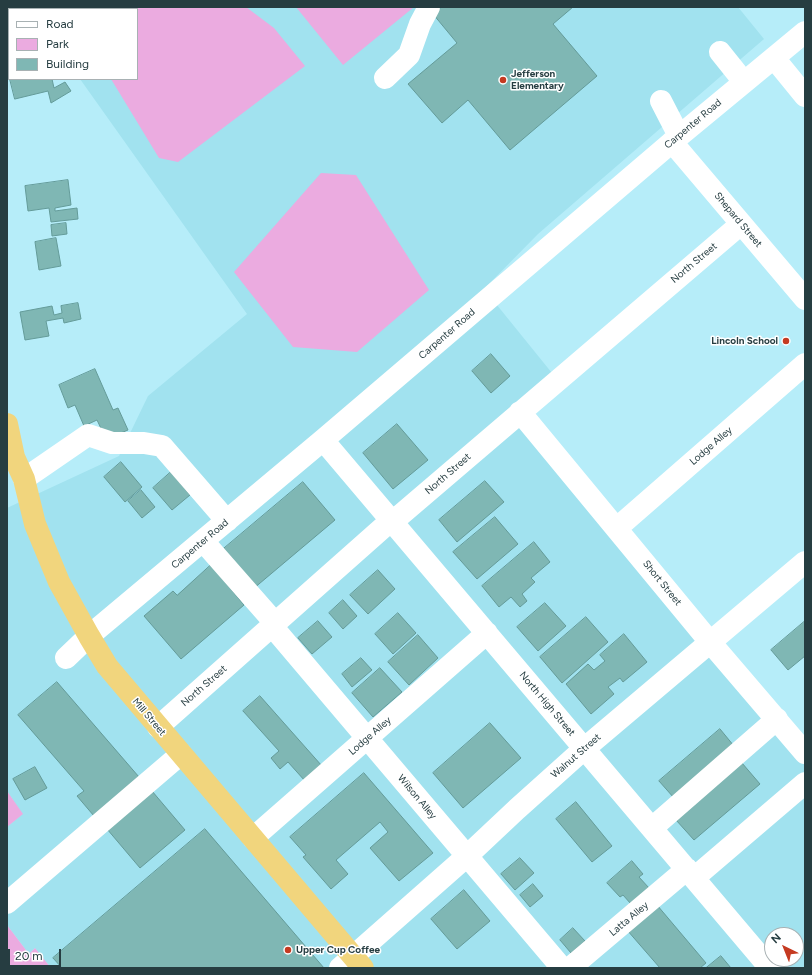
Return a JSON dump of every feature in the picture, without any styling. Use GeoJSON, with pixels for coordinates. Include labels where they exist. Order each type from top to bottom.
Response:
{"type":"FeatureCollection","features":[{"type":"Feature","properties":{"kind":"highway","name":"Mill Street"},"geometry":{"type":"LineString","coordinates":[[7,424],[14,457],[24,479],[35,524],[59,582],[107,666],[253,838],[352,964]]}},
{"type":"Feature","properties":{"kind":"street"},"geometry":{"type":"LineString","coordinates":[[385,78],[409,55],[420,24],[430,7]]}},
{"type":"Feature","properties":{"kind":"street","name":"Carpenter Road"},"geometry":{"type":"LineString","coordinates":[[66,658],[89,636],[323,440],[675,139],[805,32]]}},
{"type":"Feature","properties":{"kind":"street"},"geometry":{"type":"LineString","coordinates":[[720,52],[744,82]]}},
{"type":"Feature","properties":{"kind":"street"},"geometry":{"type":"LineString","coordinates":[[774,58],[805,96]]}},
{"type":"Feature","properties":{"kind":"street","name":"Shepard Street"},"geometry":{"type":"LineString","coordinates":[[661,101],[675,139],[741,224],[805,299]]}},
{"type":"Feature","properties":{"kind":"street","name":"North Street"},"geometry":{"type":"LineString","coordinates":[[158,727],[387,524],[741,224]]}},
{"type":"Feature","properties":{"kind":"street","name":"Lodge Alley"},"geometry":{"type":"LineString","coordinates":[[617,528],[805,364]]}},
{"type":"Feature","properties":{"kind":"street","name":"Short Street"},"geometry":{"type":"LineString","coordinates":[[520,412],[710,642],[777,720],[801,742]]}},
{"type":"Feature","properties":{"kind":"street"},"geometry":{"type":"LineString","coordinates":[[24,479],[88,435],[112,443],[144,443],[162,446],[226,521]]}},
{"type":"Feature","properties":{"kind":"street","name":"North High Street"},"geometry":{"type":"LineString","coordinates":[[323,440],[770,968]]}},
{"type":"Feature","properties":{"kind":"street","name":"Wilson Alley"},"geometry":{"type":"LineString","coordinates":[[203,540],[367,738],[562,968]]}},
{"type":"Feature","properties":{"kind":"street","name":"Walnut Street"},"geometry":{"type":"LineString","coordinates":[[352,964],[585,748],[805,562]]}},
{"type":"Feature","properties":{"kind":"street","name":"Lodge Alley"},"geometry":{"type":"LineString","coordinates":[[253,838],[487,633]]}},
{"type":"Feature","properties":{"kind":"street"},"geometry":{"type":"LineString","coordinates":[[652,828],[777,720]]}},
{"type":"Feature","properties":{"kind":"street"},"geometry":{"type":"LineString","coordinates":[[7,903],[181,754]]}},
{"type":"Feature","properties":{"kind":"street","name":"Latta Alley"},"geometry":{"type":"LineString","coordinates":[[570,968],[805,782]]}},
{"type":"Feature","properties":{"kind":"shaded area"},"geometry":{"type":"Polygon","coordinates":[[[72,7],[738,7],[764,39],[538,234],[484,289],[556,378],[518,409],[805,749],[805,968],[51,968],[35,948],[29,954],[7,925],[7,827],[22,814],[7,791],[7,508],[119,456],[148,396],[247,314],[81,80],[138,80],[138,8],[70,8],[72,7]]]}},
{"type":"Feature","properties":{"kind":"green space"},"geometry":{"type":"Polygon","coordinates":[[[246,7],[274,28],[305,66],[178,162],[159,158],[112,80],[138,80],[138,8],[96,8],[246,7]]]}},
{"type":"Feature","properties":{"kind":"green space"},"geometry":{"type":"Polygon","coordinates":[[[296,7],[414,7],[343,65],[296,7]]]}},
{"type":"Feature","properties":{"kind":"green space"},"geometry":{"type":"Polygon","coordinates":[[[321,173],[356,175],[429,290],[357,352],[293,347],[234,272],[321,173]]]}},
{"type":"Feature","properties":{"kind":"green space"},"geometry":{"type":"Polygon","coordinates":[[[7,791],[23,814],[7,827],[7,791]]]}},
{"type":"Feature","properties":{"kind":"green space"},"geometry":{"type":"Polygon","coordinates":[[[7,925],[29,954],[35,948],[51,968],[7,968],[7,925]]]}},
{"type":"Feature","properties":{"kind":"building","name":"Jefferson Elementary"},"geometry":{"type":"Polygon","coordinates":[[[442,7],[573,7],[553,24],[597,76],[510,150],[468,100],[442,123],[408,84],[457,43],[433,14],[442,7]]]}},
{"type":"Feature","properties":{"kind":"building"},"geometry":{"type":"Polygon","coordinates":[[[10,80],[52,80],[54,88],[65,82],[71,91],[51,103],[48,91],[15,99],[10,80]]]}},
{"type":"Feature","properties":{"kind":"building"},"geometry":{"type":"Polygon","coordinates":[[[68,180],[71,205],[55,208],[55,211],[77,208],[78,219],[51,222],[49,208],[28,211],[25,186],[68,180]]]}},
{"type":"Feature","properties":{"kind":"building"},"geometry":{"type":"Polygon","coordinates":[[[66,223],[67,234],[52,236],[51,225],[66,223]]]}},
{"type":"Feature","properties":{"kind":"building"},"geometry":{"type":"Polygon","coordinates":[[[56,238],[61,266],[39,270],[35,242],[56,238]]]}},
{"type":"Feature","properties":{"kind":"building"},"geometry":{"type":"Polygon","coordinates":[[[78,303],[81,319],[64,323],[63,318],[46,321],[49,336],[25,340],[20,312],[52,306],[54,315],[62,313],[61,306],[78,303]]]}},
{"type":"Feature","properties":{"kind":"building"},"geometry":{"type":"Polygon","coordinates":[[[491,354],[510,376],[491,393],[472,371],[491,354]]]}},
{"type":"Feature","properties":{"kind":"building"},"geometry":{"type":"Polygon","coordinates":[[[95,369],[113,410],[118,408],[128,430],[106,439],[97,420],[84,426],[75,405],[68,408],[59,385],[95,369]]]}},
{"type":"Feature","properties":{"kind":"building"},"geometry":{"type":"Polygon","coordinates":[[[397,424],[428,460],[393,489],[363,453],[397,424]]]}},
{"type":"Feature","properties":{"kind":"building"},"geometry":{"type":"Polygon","coordinates":[[[121,462],[142,487],[125,502],[104,477],[121,462]]]}},
{"type":"Feature","properties":{"kind":"building"},"geometry":{"type":"Polygon","coordinates":[[[171,472],[190,495],[172,510],[153,488],[171,472]]]}},
{"type":"Feature","properties":{"kind":"building"},"geometry":{"type":"Polygon","coordinates":[[[485,481],[504,502],[457,542],[439,520],[485,481]]]}},
{"type":"Feature","properties":{"kind":"building"},"geometry":{"type":"Polygon","coordinates":[[[303,482],[335,520],[253,589],[221,551],[303,482]]]}},
{"type":"Feature","properties":{"kind":"building"},"geometry":{"type":"Polygon","coordinates":[[[141,490],[155,507],[142,518],[128,501],[141,490]]]}},
{"type":"Feature","properties":{"kind":"building"},"geometry":{"type":"Polygon","coordinates":[[[495,517],[518,544],[477,579],[453,552],[495,517]]]}},
{"type":"Feature","properties":{"kind":"building"},"geometry":{"type":"Polygon","coordinates":[[[534,542],[550,562],[531,578],[535,582],[522,594],[527,601],[520,607],[511,597],[499,607],[482,586],[534,542]]]}},
{"type":"Feature","properties":{"kind":"building"},"geometry":{"type":"Polygon","coordinates":[[[211,565],[244,605],[181,659],[144,616],[173,591],[177,595],[211,565]]]}},
{"type":"Feature","properties":{"kind":"building"},"geometry":{"type":"Polygon","coordinates":[[[378,570],[395,589],[368,614],[350,595],[378,570]]]}},
{"type":"Feature","properties":{"kind":"building"},"geometry":{"type":"Polygon","coordinates":[[[343,600],[357,616],[343,629],[329,613],[343,600]]]}},
{"type":"Feature","properties":{"kind":"building"},"geometry":{"type":"Polygon","coordinates":[[[545,603],[566,626],[538,651],[517,627],[545,603]]]}},
{"type":"Feature","properties":{"kind":"building"},"geometry":{"type":"Polygon","coordinates":[[[398,613],[416,633],[393,654],[375,634],[398,613]]]}},
{"type":"Feature","properties":{"kind":"building"},"geometry":{"type":"Polygon","coordinates":[[[586,617],[608,642],[562,683],[540,657],[586,617]]]}},
{"type":"Feature","properties":{"kind":"building"},"geometry":{"type":"Polygon","coordinates":[[[318,621],[332,637],[312,654],[298,638],[318,621]]]}},
{"type":"Feature","properties":{"kind":"building"},"geometry":{"type":"Polygon","coordinates":[[[805,621],[805,656],[788,670],[771,650],[805,621]]]}},
{"type":"Feature","properties":{"kind":"building"},"geometry":{"type":"Polygon","coordinates":[[[624,634],[647,662],[623,682],[620,678],[608,687],[614,694],[591,714],[566,684],[588,664],[594,670],[605,661],[600,655],[624,634]]]}},
{"type":"Feature","properties":{"kind":"building"},"geometry":{"type":"Polygon","coordinates":[[[418,635],[438,658],[409,685],[388,662],[418,635]]]}},
{"type":"Feature","properties":{"kind":"building"},"geometry":{"type":"Polygon","coordinates":[[[361,658],[372,670],[352,687],[342,674],[361,658]]]}},
{"type":"Feature","properties":{"kind":"building"},"geometry":{"type":"Polygon","coordinates":[[[380,668],[402,692],[373,717],[352,693],[380,668]]]}},
{"type":"Feature","properties":{"kind":"building"},"geometry":{"type":"Polygon","coordinates":[[[57,682],[139,777],[94,816],[77,796],[84,791],[18,715],[57,682]]]}},
{"type":"Feature","properties":{"kind":"building"},"geometry":{"type":"Polygon","coordinates":[[[260,696],[322,766],[305,781],[288,762],[280,769],[271,758],[279,751],[243,711],[260,696]]]}},
{"type":"Feature","properties":{"kind":"building"},"geometry":{"type":"Polygon","coordinates":[[[490,723],[521,758],[463,808],[433,773],[490,723]]]}},
{"type":"Feature","properties":{"kind":"building"},"geometry":{"type":"Polygon","coordinates":[[[720,729],[734,746],[674,798],[659,781],[720,729]]]}},
{"type":"Feature","properties":{"kind":"building"},"geometry":{"type":"Polygon","coordinates":[[[742,763],[760,784],[694,840],[676,820],[742,763]]]}},
{"type":"Feature","properties":{"kind":"building"},"geometry":{"type":"Polygon","coordinates":[[[35,767],[47,788],[25,800],[13,779],[35,767]]]}},
{"type":"Feature","properties":{"kind":"building"},"geometry":{"type":"Polygon","coordinates":[[[364,773],[433,853],[399,881],[370,848],[388,832],[380,822],[336,860],[348,874],[331,889],[303,857],[306,855],[290,837],[364,773]]]}},
{"type":"Feature","properties":{"kind":"building"},"geometry":{"type":"Polygon","coordinates":[[[152,791],[185,830],[140,868],[107,829],[152,791]]]}},
{"type":"Feature","properties":{"kind":"building"},"geometry":{"type":"Polygon","coordinates":[[[576,802],[612,846],[592,862],[556,819],[576,802]]]}},
{"type":"Feature","properties":{"kind":"building"},"geometry":{"type":"Polygon","coordinates":[[[205,829],[324,968],[62,968],[53,958],[205,829]]]}},
{"type":"Feature","properties":{"kind":"building"},"geometry":{"type":"Polygon","coordinates":[[[520,858],[534,873],[515,890],[501,874],[520,858]]]}},
{"type":"Feature","properties":{"kind":"building"},"geometry":{"type":"Polygon","coordinates":[[[632,861],[643,874],[639,877],[649,888],[631,904],[623,895],[620,897],[607,883],[632,861]]]}},
{"type":"Feature","properties":{"kind":"building"},"geometry":{"type":"Polygon","coordinates":[[[533,884],[543,896],[530,907],[520,895],[533,884]]]}},
{"type":"Feature","properties":{"kind":"building"},"geometry":{"type":"Polygon","coordinates":[[[464,890],[490,921],[457,949],[431,919],[464,890]]]}},
{"type":"Feature","properties":{"kind":"building"},"geometry":{"type":"Polygon","coordinates":[[[657,905],[706,963],[700,968],[660,968],[627,930],[657,905]]]}},
{"type":"Feature","properties":{"kind":"building"},"geometry":{"type":"Polygon","coordinates":[[[573,928],[585,941],[571,953],[560,940],[573,928]]]}},
{"type":"Feature","properties":{"kind":"building"},"geometry":{"type":"Polygon","coordinates":[[[721,956],[731,968],[706,968],[721,956]]]}},
{"type":"Feature","properties":{"kind":"place","name":"Jefferson Elementary"},"geometry":{"type":"Point","coordinates":[503,80]}},
{"type":"Feature","properties":{"kind":"place","name":"Lincoln School"},"geometry":{"type":"Point","coordinates":[786,341]}},
{"type":"Feature","properties":{"kind":"place","name":"Upper Cup Coffee"},"geometry":{"type":"Point","coordinates":[288,950]}}]}
